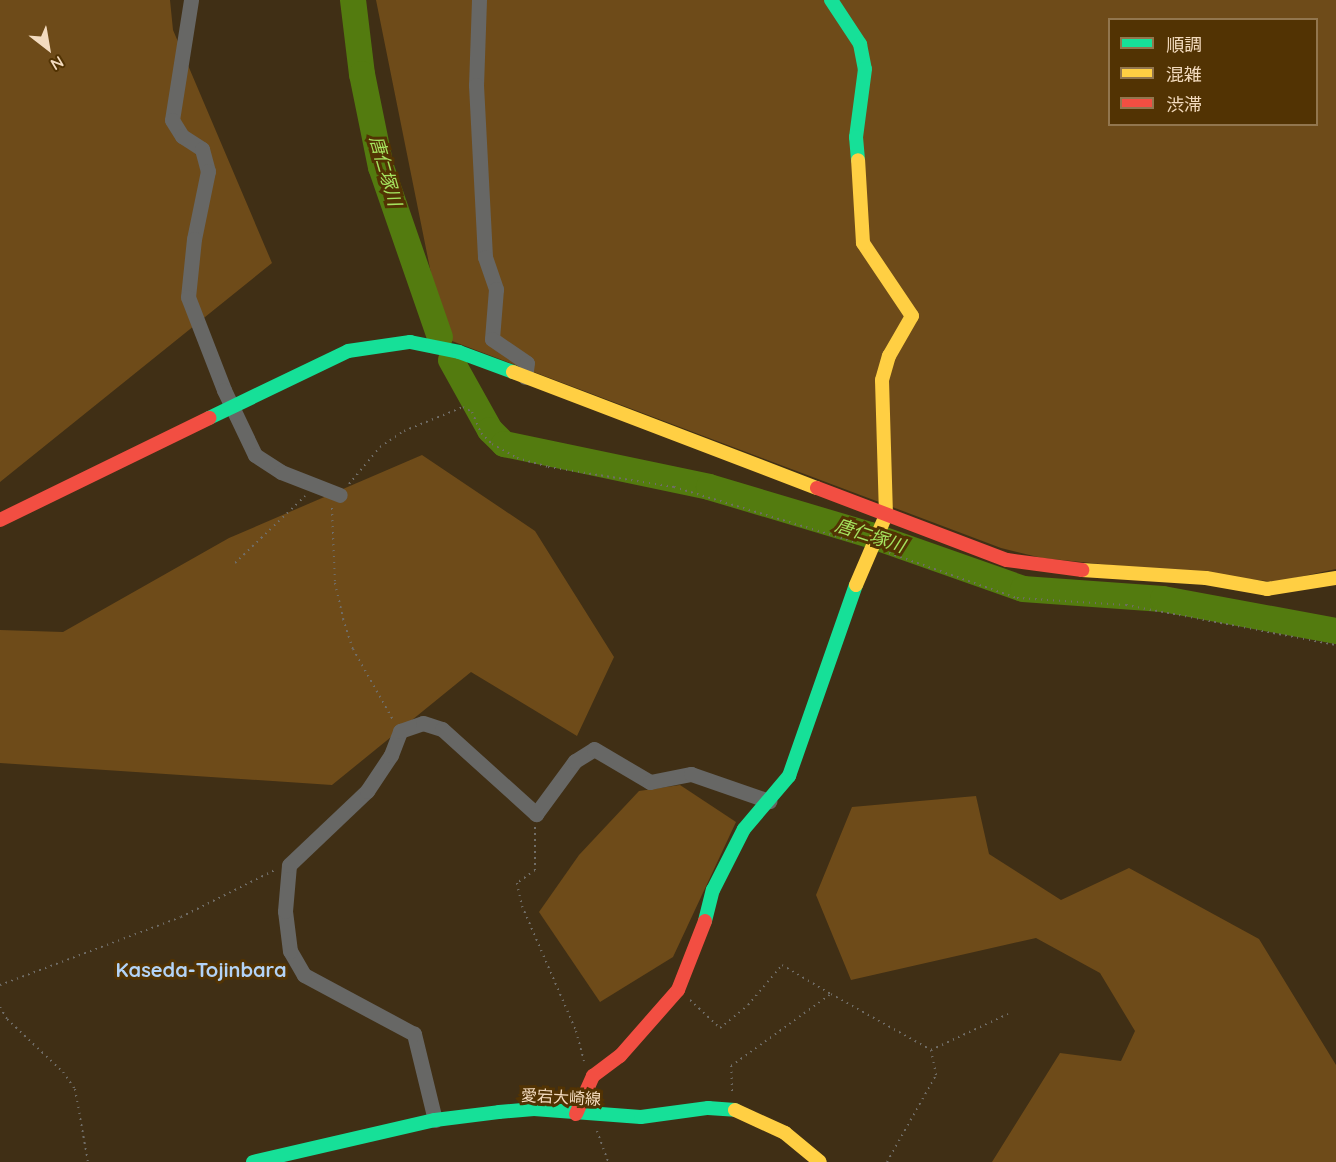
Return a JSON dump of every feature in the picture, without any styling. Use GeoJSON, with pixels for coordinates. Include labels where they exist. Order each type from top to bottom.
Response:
{"type":"FeatureCollection","features":[{"type":"Feature","properties":{"kind":"street"},"geometry":{"type":"LineString","coordinates":[[191,0],[172,120],[178,132],[202,149],[208,171],[194,239],[188,297],[232,408],[255,455],[282,472],[340,495]]}},
{"type":"Feature","properties":{"kind":"street"},"geometry":{"type":"LineString","coordinates":[[479,0],[476,85],[485,257],[496,289],[492,339],[527,363],[525,377]]}},
{"type":"Feature","properties":{"kind":"street"},"geometry":{"type":"LineString","coordinates":[[576,1114],[593,1076],[620,1056],[678,990],[701,937],[713,890],[730,854],[744,829],[769,801],[794,765],[838,629],[875,548],[886,515],[882,380],[889,356],[912,316],[863,243],[856,137],[865,69],[860,44],[831,0]]}},
{"type":"Feature","properties":{"kind":"street"},"geometry":{"type":"LineString","coordinates":[[0,520],[348,351],[410,342],[459,352],[1007,560],[1050,568],[1165,574],[1267,589],[1336,578]]}},
{"type":"Feature","properties":{"kind":"street"},"geometry":{"type":"LineString","coordinates":[[435,1120],[414,1034],[304,975],[290,951],[285,911],[289,866],[367,791],[391,755],[399,731],[423,723],[442,729],[536,814],[575,761],[594,749],[650,782],[691,774],[769,801]]}},
{"type":"Feature","properties":{"kind":"street"},"geometry":{"type":"LineString","coordinates":[[733,1108],[785,1134],[820,1162]]}},
{"type":"Feature","properties":{"kind":"street","name":"愛宕大崎線"},"geometry":{"type":"LineString","coordinates":[[253,1162],[435,1120],[534,1109],[592,1116],[641,1117],[733,1108]]}},
{"type":"Feature","properties":{"kind":"path"},"geometry":{"type":"LineString","coordinates":[[399,731],[376,695],[343,619],[332,543],[332,495],[340,495],[380,447],[404,431],[463,406],[472,412],[481,433],[492,444],[517,458],[548,467],[674,487],[875,548],[1017,598],[1126,605],[1336,645]]}},
{"type":"Feature","properties":{"kind":"path"},"geometry":{"type":"LineString","coordinates":[[235,562],[315,486]]}},
{"type":"Feature","properties":{"kind":"path"},"geometry":{"type":"LineString","coordinates":[[536,814],[535,870],[517,883],[576,1031],[585,1063],[593,1076]]}},
{"type":"Feature","properties":{"kind":"path"},"geometry":{"type":"LineString","coordinates":[[0,986],[181,917],[289,866]]}},
{"type":"Feature","properties":{"kind":"path"},"geometry":{"type":"LineString","coordinates":[[678,990],[720,1028],[748,1005],[782,965],[931,1050],[936,1075],[887,1162]]}},
{"type":"Feature","properties":{"kind":"path"},"geometry":{"type":"LineString","coordinates":[[733,1108],[731,1066],[831,993]]}},
{"type":"Feature","properties":{"kind":"path"},"geometry":{"type":"LineString","coordinates":[[0,1007],[7,1019],[63,1072],[75,1089],[88,1162]]}},
{"type":"Feature","properties":{"kind":"path"},"geometry":{"type":"LineString","coordinates":[[931,1050],[1008,1014]]}},
{"type":"Feature","properties":{"kind":"path"},"geometry":{"type":"LineString","coordinates":[[592,1116],[608,1162]]}},
{"type":"Feature","properties":{"kind":"shaded area"},"geometry":{"type":"Polygon","coordinates":[[[0,0],[170,0],[173,30],[272,263],[0,482],[0,0]]]}},
{"type":"Feature","properties":{"kind":"shaded area"},"geometry":{"type":"Polygon","coordinates":[[[376,0],[1336,0],[1336,569],[1276,582],[1042,558],[1001,548],[444,338],[376,0]]]}},
{"type":"Feature","properties":{"kind":"shaded area"},"geometry":{"type":"Polygon","coordinates":[[[422,455],[535,531],[614,657],[577,736],[471,672],[332,785],[0,763],[0,630],[63,632],[229,538],[422,455]]]}},
{"type":"Feature","properties":{"kind":"shaded area"},"geometry":{"type":"Polygon","coordinates":[[[680,785],[736,822],[673,957],[600,1002],[539,912],[579,855],[639,791],[680,785]]]}},
{"type":"Feature","properties":{"kind":"shaded area"},"geometry":{"type":"Polygon","coordinates":[[[976,796],[989,854],[1061,900],[1129,868],[1259,939],[1336,1065],[1336,1162],[992,1162],[1060,1053],[1121,1061],[1135,1031],[1100,973],[1036,938],[851,980],[816,895],[852,807],[976,796]]]}},
{"type":"Feature","properties":{"kind":"waterway","name":"唐仁塚川"},"geometry":{"type":"LineString","coordinates":[[353,0],[362,74],[381,167],[440,337]]}},
{"type":"Feature","properties":{"kind":"waterway","name":"唐仁塚川"},"geometry":{"type":"LineString","coordinates":[[451,360],[490,430],[504,444],[709,487],[870,535],[1023,589],[1163,599],[1336,631]]}},
{"type":"Feature","properties":{"kind":"traffic: fast"},"geometry":{"type":"LineString","coordinates":[[831,0],[860,44],[865,69],[856,137],[858,160]]}},
{"type":"Feature","properties":{"kind":"traffic: fast"},"geometry":{"type":"LineString","coordinates":[[209,418],[348,351],[410,342],[459,352],[513,372]]}},
{"type":"Feature","properties":{"kind":"traffic: fast"},"geometry":{"type":"LineString","coordinates":[[705,921],[713,890],[744,829],[789,776],[856,585]]}},
{"type":"Feature","properties":{"kind":"traffic: fast"},"geometry":{"type":"LineString","coordinates":[[253,1162],[435,1120],[499,1112],[534,1109],[641,1117],[708,1108],[735,1110]]}},
{"type":"Feature","properties":{"kind":"traffic: slow"},"geometry":{"type":"LineString","coordinates":[[856,585],[886,515],[882,380],[889,356],[912,316],[863,243],[858,160]]}},
{"type":"Feature","properties":{"kind":"traffic: slow"},"geometry":{"type":"LineString","coordinates":[[513,372],[817,488]]}},
{"type":"Feature","properties":{"kind":"traffic: slow"},"geometry":{"type":"LineString","coordinates":[[1082,570],[1206,578],[1267,589],[1336,578]]}},
{"type":"Feature","properties":{"kind":"traffic: slow"},"geometry":{"type":"LineString","coordinates":[[735,1110],[785,1133],[820,1162]]}},
{"type":"Feature","properties":{"kind":"traffic: jam"},"geometry":{"type":"LineString","coordinates":[[0,520],[209,418]]}},
{"type":"Feature","properties":{"kind":"traffic: jam"},"geometry":{"type":"LineString","coordinates":[[817,488],[1007,560],[1082,570]]}},
{"type":"Feature","properties":{"kind":"traffic: jam"},"geometry":{"type":"LineString","coordinates":[[576,1114],[593,1076],[620,1056],[678,990],[705,921]]}},
{"type":"Feature","properties":{"kind":"district","name":"Kaseda-Tojinbara"},"geometry":{"type":"Point","coordinates":[201,969]}}]}
